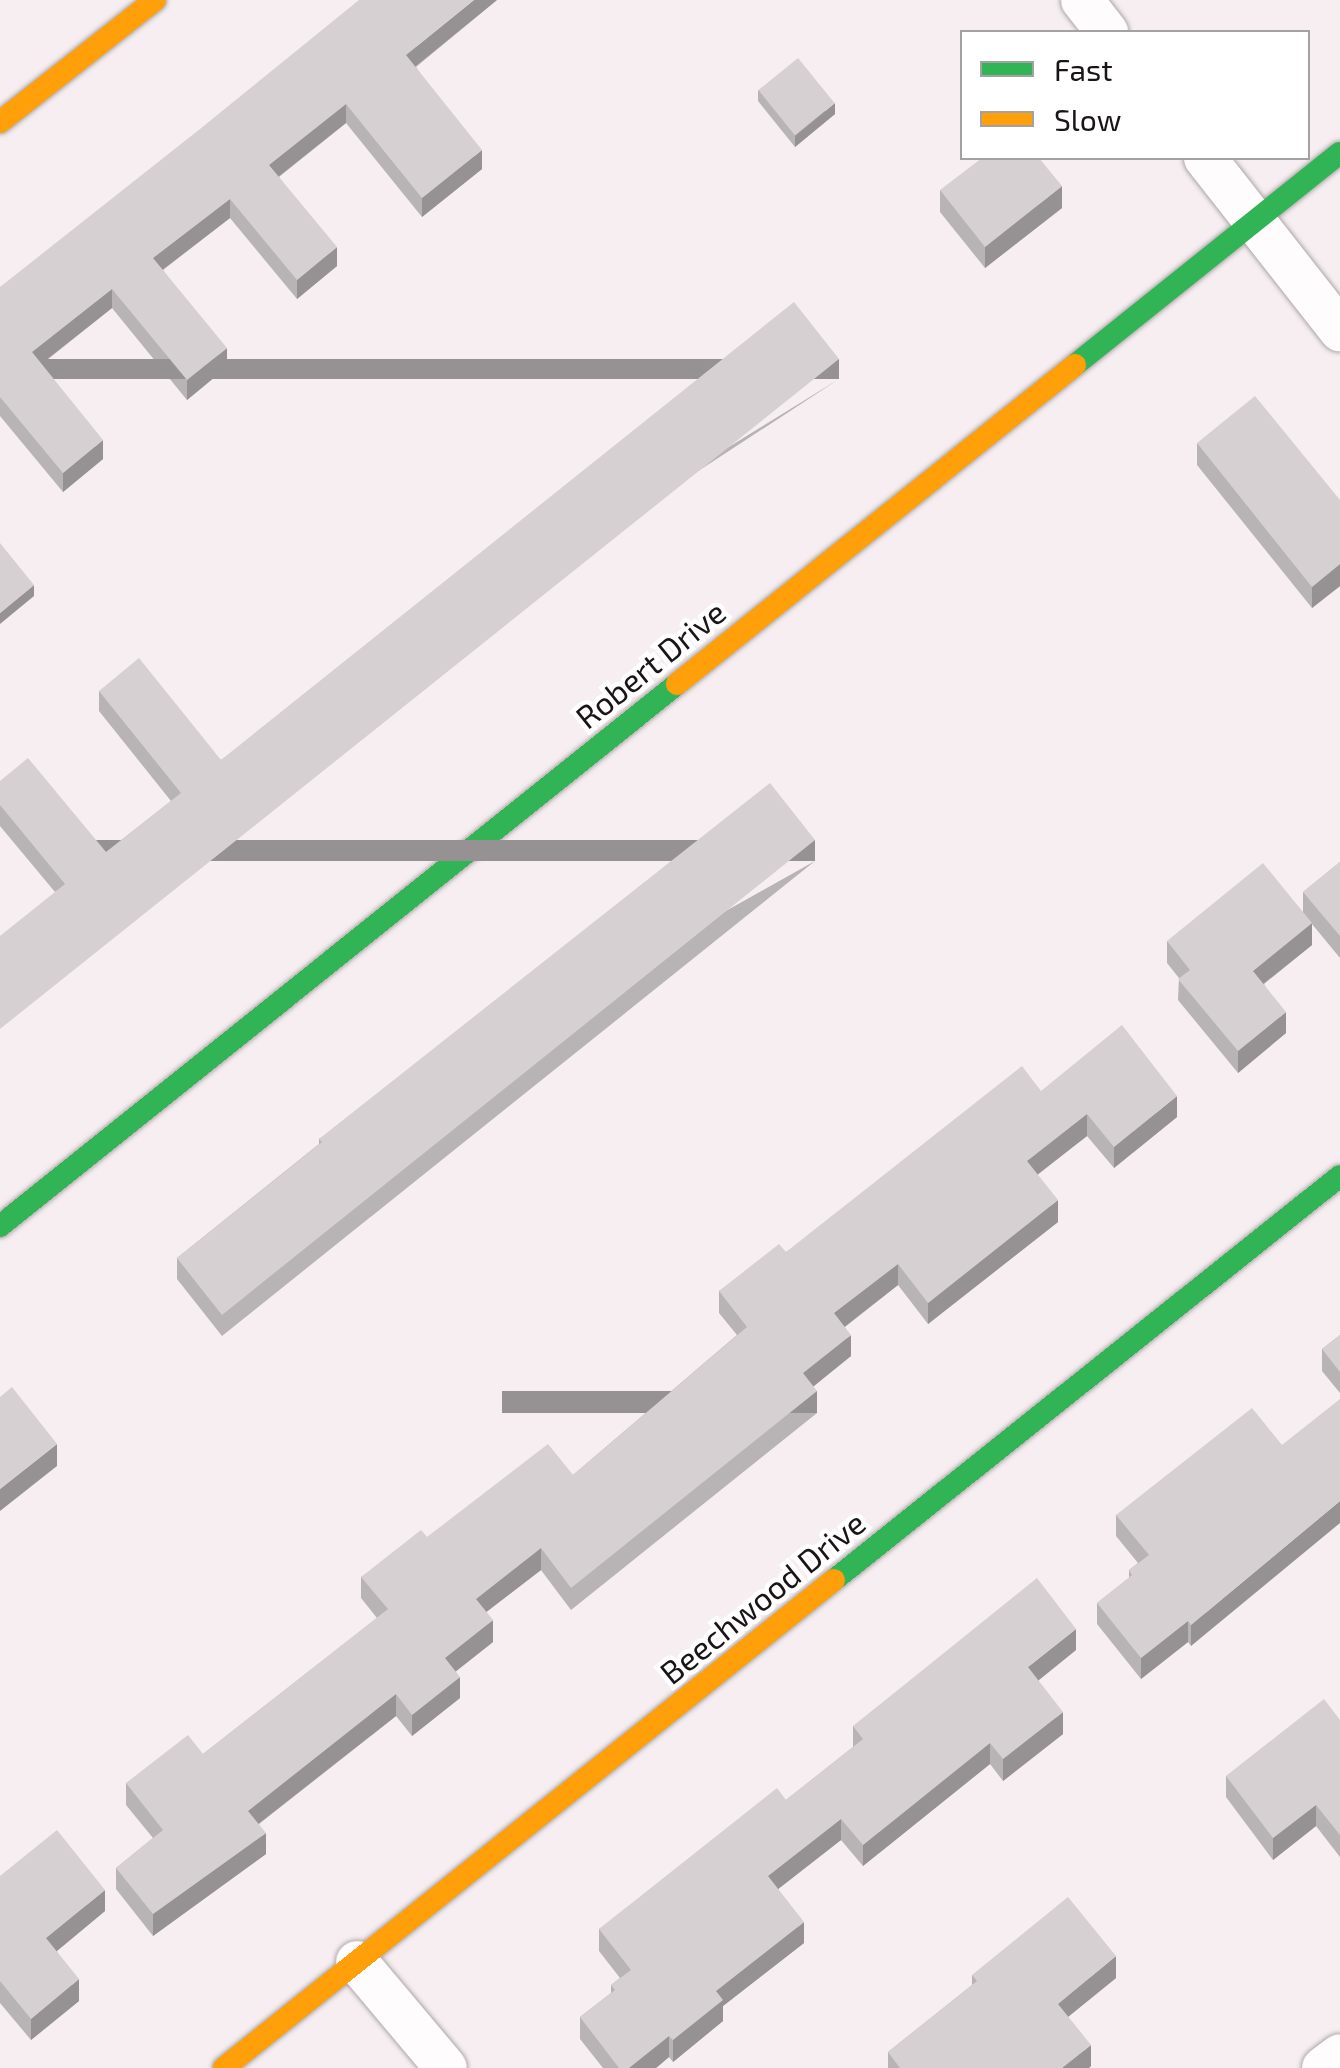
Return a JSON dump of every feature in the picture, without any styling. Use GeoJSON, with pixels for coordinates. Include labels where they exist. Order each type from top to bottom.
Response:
{"type":"FeatureCollection","features":[{"type":"Feature","properties":{"kind":"street"},"geometry":{"type":"LineString","coordinates":[[0,122],[156,0]]}},
{"type":"Feature","properties":{"kind":"street"},"geometry":{"type":"LineString","coordinates":[[1082,0],[1105,30]]}},
{"type":"Feature","properties":{"kind":"street","name":"Robert Drive"},"geometry":{"type":"LineString","coordinates":[[0,1226],[1340,152]]}},
{"type":"Feature","properties":{"kind":"street"},"geometry":{"type":"LineString","coordinates":[[1207,160],[1340,330]]}},
{"type":"Feature","properties":{"kind":"street","name":"Beechwood Drive"},"geometry":{"type":"LineString","coordinates":[[224,2068],[1340,1176]]}},
{"type":"Feature","properties":{"kind":"street"},"geometry":{"type":"LineString","coordinates":[[357,1962],[446,2068]]}},
{"type":"Feature","properties":{"kind":"street"},"geometry":{"type":"LineString","coordinates":[[1324,2068],[1340,2055]]}},
{"type":"Feature","properties":{"kind":"building"},"geometry":{"type":"Polygon","coordinates":[[[359,0],[474,0],[406,55],[482,150],[422,198],[346,104],[269,165],[337,247],[297,280],[230,199],[153,258],[227,348],[187,380],[112,289],[32,352],[103,440],[63,473],[0,397],[0,287],[359,0]]]}},
{"type":"Feature","properties":{"kind":"building"},"geometry":{"type":"Polygon","coordinates":[[[798,58],[835,103],[795,135],[758,90],[798,58]]]}},
{"type":"Feature","properties":{"kind":"building"},"geometry":{"type":"Polygon","coordinates":[[[979,160],[1041,160],[1062,186],[985,247],[940,190],[979,160]]]}},
{"type":"Feature","properties":{"kind":"building"},"geometry":{"type":"Polygon","coordinates":[[[794,302],[839,359],[0,1029],[0,936],[65,884],[0,805],[0,781],[28,758],[106,852],[181,793],[99,691],[139,658],[221,760],[794,302]]]}},
{"type":"Feature","properties":{"kind":"building"},"geometry":{"type":"Polygon","coordinates":[[[1255,396],[1340,500],[1340,564],[1312,587],[1197,443],[1255,396]]]}},
{"type":"Feature","properties":{"kind":"building"},"geometry":{"type":"Polygon","coordinates":[[[0,543],[34,585],[0,613],[0,543]]]}},
{"type":"Feature","properties":{"kind":"building"},"geometry":{"type":"Polygon","coordinates":[[[770,783],[815,840],[222,1315],[177,1258],[322,1142],[319,1139],[770,783]]]}},
{"type":"Feature","properties":{"kind":"building"},"geometry":{"type":"Polygon","coordinates":[[[1340,862],[1340,936],[1303,892],[1340,862]]]}},
{"type":"Feature","properties":{"kind":"building"},"geometry":{"type":"Polygon","coordinates":[[[1263,863],[1312,923],[1253,971],[1286,1012],[1238,1051],[1178,979],[1190,970],[1167,941],[1263,863]]]}},
{"type":"Feature","properties":{"kind":"building"},"geometry":{"type":"Polygon","coordinates":[[[1122,1025],[1177,1096],[1114,1147],[1087,1114],[1027,1161],[1058,1200],[928,1303],[898,1264],[834,1313],[851,1335],[803,1373],[817,1391],[571,1588],[541,1548],[476,1599],[493,1620],[445,1658],[460,1677],[412,1715],[396,1694],[248,1811],[266,1833],[153,1914],[116,1868],[163,1830],[126,1783],[188,1735],[203,1754],[388,1609],[361,1577],[421,1530],[427,1537],[548,1444],[573,1475],[747,1327],[719,1291],[779,1244],[786,1252],[1022,1066],[1041,1091],[1122,1025]]]}},
{"type":"Feature","properties":{"kind":"building"},"geometry":{"type":"Polygon","coordinates":[[[1340,1335],[1340,1372],[1322,1349],[1340,1335]]]}},
{"type":"Feature","properties":{"kind":"building"},"geometry":{"type":"Polygon","coordinates":[[[12,1387],[57,1444],[0,1489],[0,1397],[12,1387]]]}},
{"type":"Feature","properties":{"kind":"building"},"geometry":{"type":"Polygon","coordinates":[[[1340,1399],[1340,1501],[1191,1625],[1188,1621],[1141,1658],[1097,1603],[1132,1575],[1129,1570],[1149,1555],[1116,1515],[1252,1408],[1282,1445],[1340,1399]]]}},
{"type":"Feature","properties":{"kind":"building"},"geometry":{"type":"Polygon","coordinates":[[[1037,1578],[1076,1629],[1028,1667],[1063,1712],[1003,1759],[990,1743],[863,1845],[841,1819],[768,1876],[804,1922],[716,1991],[723,2000],[673,2040],[669,2036],[629,2068],[619,2068],[580,2017],[615,1990],[611,1985],[631,1970],[599,1929],[777,1788],[786,1800],[863,1739],[853,1726],[1037,1578]]]}},
{"type":"Feature","properties":{"kind":"building"},"geometry":{"type":"Polygon","coordinates":[[[1324,1699],[1340,1720],[1340,1835],[1316,1805],[1273,1838],[1226,1776],[1324,1699]]]}},
{"type":"Feature","properties":{"kind":"building"},"geometry":{"type":"Polygon","coordinates":[[[57,1830],[105,1890],[46,1938],[79,1979],[31,2019],[0,1981],[0,1876],[57,1830]]]}},
{"type":"Feature","properties":{"kind":"building"},"geometry":{"type":"Polygon","coordinates":[[[1068,1897],[1116,1956],[1058,2004],[1091,2045],[1062,2068],[900,2068],[888,2052],[977,1981],[972,1975],[1068,1897]]]}},
{"type":"Feature","properties":{"kind":"traffic: fast"},"geometry":{"type":"LineString","coordinates":[[1075,365],[1340,153]]}},
{"type":"Feature","properties":{"kind":"traffic: fast"},"geometry":{"type":"LineString","coordinates":[[0,1226],[677,684]]}},
{"type":"Feature","properties":{"kind":"traffic: fast"},"geometry":{"type":"LineString","coordinates":[[834,1580],[1340,1176]]}},
{"type":"Feature","properties":{"kind":"traffic: slow"},"geometry":{"type":"LineString","coordinates":[[0,122],[155,0]]}},
{"type":"Feature","properties":{"kind":"traffic: slow"},"geometry":{"type":"LineString","coordinates":[[677,684],[1075,365]]}},
{"type":"Feature","properties":{"kind":"traffic: slow"},"geometry":{"type":"LineString","coordinates":[[224,2068],[834,1580]]}}]}
